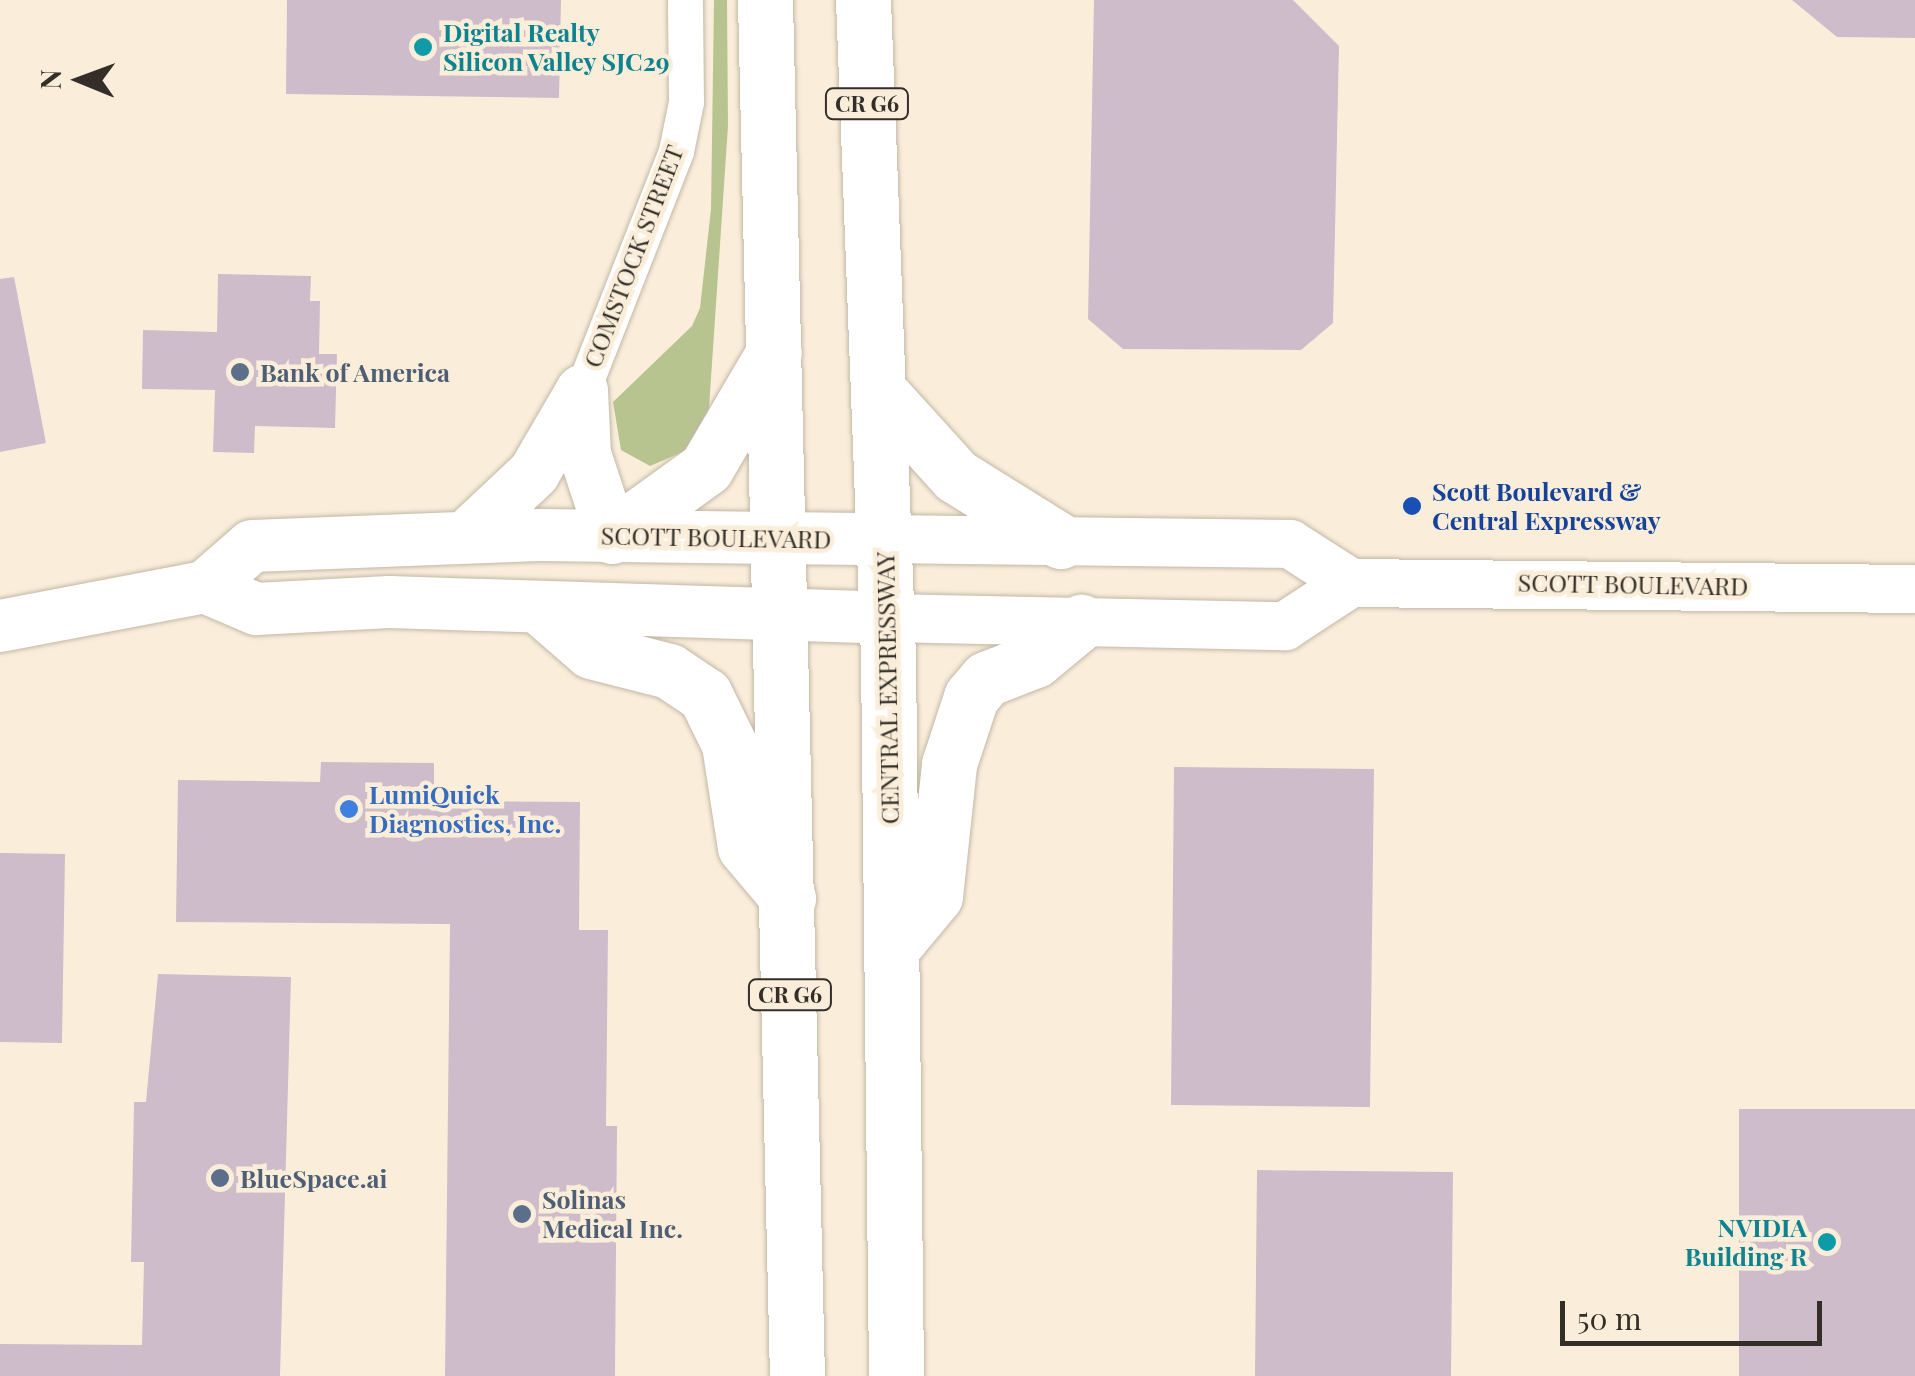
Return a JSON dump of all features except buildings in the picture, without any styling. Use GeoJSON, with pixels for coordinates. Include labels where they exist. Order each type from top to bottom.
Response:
{"type":"FeatureCollection","features":[{"type":"Feature","properties":{"kind":"highway","name":"CR G6"},"geometry":{"type":"LineString","coordinates":[[765,0],[783,614],[798,1376]]}},
{"type":"Feature","properties":{"kind":"highway","name":"CENTRAL EXPRESSWAY"},"geometry":{"type":"LineString","coordinates":[[864,0],[887,618],[896,1376]]}},
{"type":"Feature","properties":{"kind":"highway"},"geometry":{"type":"LineString","coordinates":[[612,536],[706,468],[774,352]]}},
{"type":"Feature","properties":{"kind":"highway"},"geometry":{"type":"LineString","coordinates":[[878,390],[956,476],[1060,541]]}},
{"type":"Feature","properties":{"kind":"highway"},"geometry":{"type":"LineString","coordinates":[[545,611],[590,651],[669,671],[705,695],[729,744],[745,846],[788,898]]}},
{"type":"Feature","properties":{"kind":"highway"},"geometry":{"type":"LineString","coordinates":[[891,950],[935,896],[950,764],[971,697],[986,679],[1034,660],[1081,622]]}},
{"type":"Feature","properties":{"kind":"main road"},"geometry":{"type":"LineString","coordinates":[[467,536],[534,473],[582,391]]}},
{"type":"Feature","properties":{"kind":"main road"},"geometry":{"type":"LineString","coordinates":[[582,391],[585,454],[612,536]]}},
{"type":"Feature","properties":{"kind":"main road","name":"SCOTT BOULEVARD"},"geometry":{"type":"LineString","coordinates":[[0,626],[204,587],[252,546],[467,536],[1290,544],[1352,582],[1915,589]]}},
{"type":"Feature","properties":{"kind":"main road"},"geometry":{"type":"LineString","coordinates":[[204,587],[256,610],[389,602],[545,611],[1285,626],[1352,582]]}},
{"type":"Feature","properties":{"kind":"street","name":"COMSTOCK STREET"},"geometry":{"type":"LineString","coordinates":[[582,391],[676,151],[686,102],[685,0]]}},
{"type":"Feature","properties":{"kind":"green space"},"geometry":{"type":"Polygon","coordinates":[[[714,0],[727,0],[728,126],[709,408],[706,427],[685,451],[650,466],[621,450],[613,402],[692,326],[700,308],[711,209],[714,0]]]}},
{"type":"Feature","properties":{"kind":"place","name":"Digital Realty Silicon Valley SJC29"},"geometry":{"type":"Point","coordinates":[423,47]}},
{"type":"Feature","properties":{"kind":"place","name":"Bank of America"},"geometry":{"type":"Point","coordinates":[240,372]}},
{"type":"Feature","properties":{"kind":"place","name":"Scott Boulevard & Central Expressway"},"geometry":{"type":"Point","coordinates":[1412,506]}},
{"type":"Feature","properties":{"kind":"place","name":"LumiQuick Diagnostics, Inc."},"geometry":{"type":"Point","coordinates":[349,809]}},
{"type":"Feature","properties":{"kind":"place","name":"BlueSpace.ai"},"geometry":{"type":"Point","coordinates":[220,1178]}},
{"type":"Feature","properties":{"kind":"place","name":"Solinas Medical Inc."},"geometry":{"type":"Point","coordinates":[522,1214]}},
{"type":"Feature","properties":{"kind":"place","name":"NVIDIA Building R"},"geometry":{"type":"Point","coordinates":[1827,1242]}}]}
